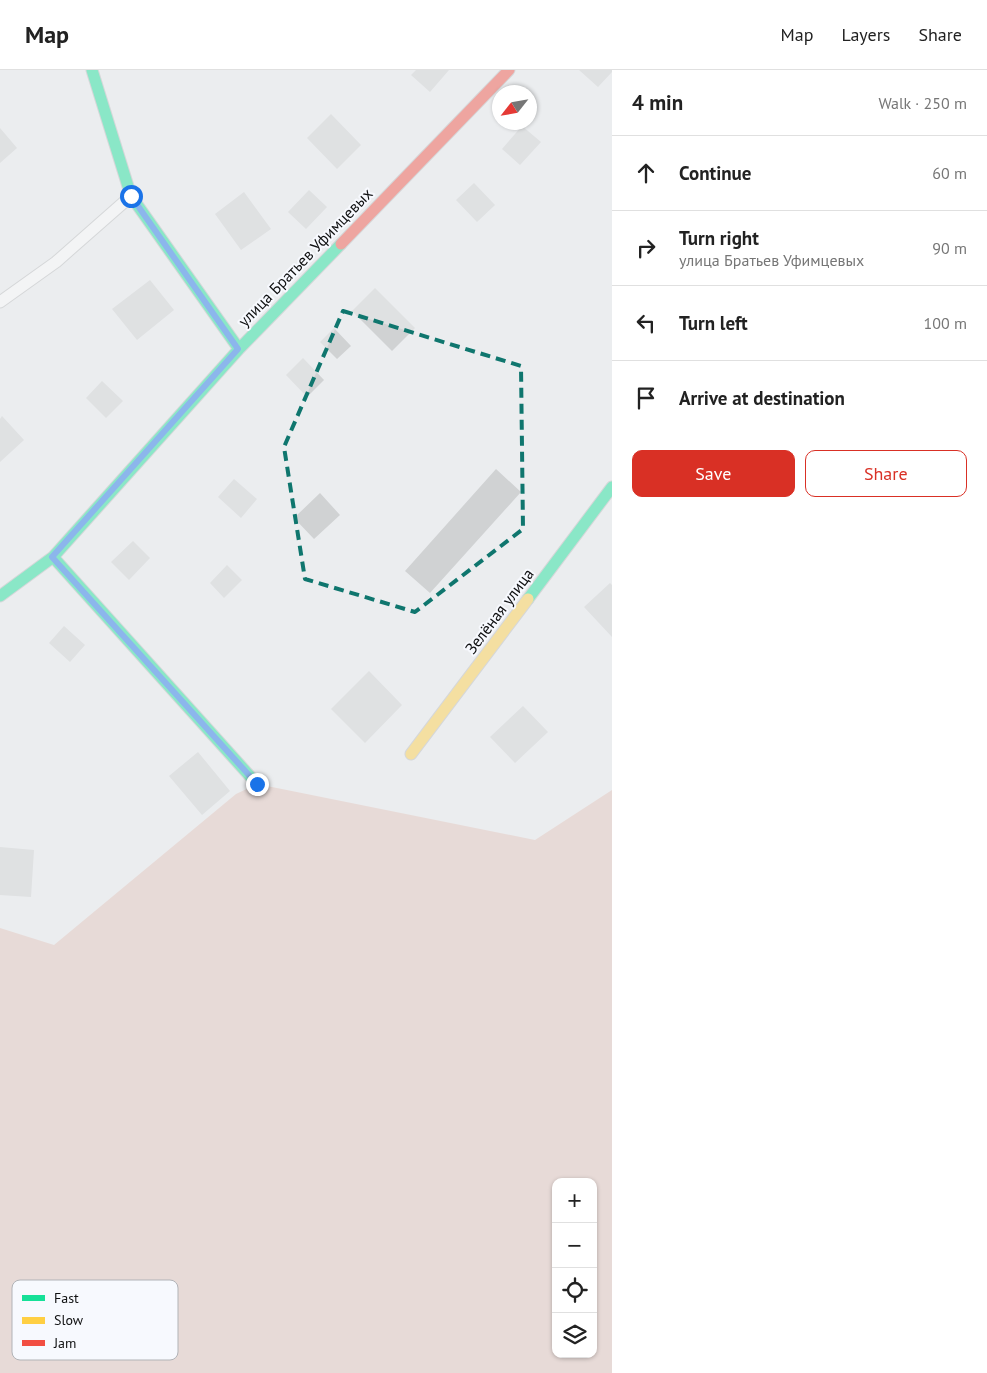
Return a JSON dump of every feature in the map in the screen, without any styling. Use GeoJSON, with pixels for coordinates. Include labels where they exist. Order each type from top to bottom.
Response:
{"type":"FeatureCollection","features":[{"type":"Feature","properties":{"kind":"street"},"geometry":{"type":"LineString","coordinates":[[92,70],[131,196],[238,349]]}},
{"type":"Feature","properties":{"kind":"street","name":"улица Братьев Уфимцевых"},"geometry":{"type":"LineString","coordinates":[[0,596],[52,557],[238,349],[509,70]]}},
{"type":"Feature","properties":{"kind":"street","name":"Зелёная улица"},"geometry":{"type":"LineString","coordinates":[[411,754],[612,487]]}},
{"type":"Feature","properties":{"kind":"street"},"geometry":{"type":"LineString","coordinates":[[52,557],[257,784]]}},
{"type":"Feature","properties":{"kind":"lane"},"geometry":{"type":"LineString","coordinates":[[0,302],[56,262],[131,196]]}},
{"type":"Feature","properties":{"kind":"highlighted area"},"geometry":{"type":"Polygon","coordinates":[[[343,311],[521,366],[523,529],[415,612],[305,579],[284,447],[343,311]]]}},
{"type":"Feature","properties":{"kind":"shaded area"},"geometry":{"type":"Polygon","coordinates":[[[257,784],[535,840],[612,790],[612,1373],[0,1373],[0,928],[54,945],[236,794],[257,784]]]}},
{"type":"Feature","properties":{"kind":"building"},"geometry":{"type":"Polygon","coordinates":[[[416,70],[449,70],[430,92],[411,75],[416,70]]]}},
{"type":"Feature","properties":{"kind":"building"},"geometry":{"type":"Polygon","coordinates":[[[579,70],[612,70],[612,72],[598,87],[579,70]]]}},
{"type":"Feature","properties":{"kind":"building"},"geometry":{"type":"Polygon","coordinates":[[[331,114],[361,145],[337,169],[307,138],[331,114]]]}},
{"type":"Feature","properties":{"kind":"building"},"geometry":{"type":"Polygon","coordinates":[[[0,128],[17,148],[0,163],[0,128]]]}},
{"type":"Feature","properties":{"kind":"building"},"geometry":{"type":"Polygon","coordinates":[[[519,130],[527,130],[541,142],[520,165],[502,149],[519,130]]]}},
{"type":"Feature","properties":{"kind":"building"},"geometry":{"type":"Polygon","coordinates":[[[474,183],[495,205],[477,222],[456,200],[474,183]]]}},
{"type":"Feature","properties":{"kind":"building"},"geometry":{"type":"Polygon","coordinates":[[[309,190],[327,207],[306,229],[288,212],[309,190]]]}},
{"type":"Feature","properties":{"kind":"building"},"geometry":{"type":"Polygon","coordinates":[[[244,192],[271,229],[241,250],[215,214],[244,192]]]}},
{"type":"Feature","properties":{"kind":"building"},"geometry":{"type":"Polygon","coordinates":[[[150,280],[174,310],[137,340],[112,309],[150,280]]]}},
{"type":"Feature","properties":{"kind":"building"},"geometry":{"type":"Polygon","coordinates":[[[375,288],[415,328],[392,351],[352,311],[375,288]]]}},
{"type":"Feature","properties":{"kind":"building"},"geometry":{"type":"Polygon","coordinates":[[[334,328],[351,346],[337,359],[320,342],[334,328]]]}},
{"type":"Feature","properties":{"kind":"building"},"geometry":{"type":"Polygon","coordinates":[[[303,358],[324,380],[307,397],[286,375],[303,358]]]}},
{"type":"Feature","properties":{"kind":"building"},"geometry":{"type":"Polygon","coordinates":[[[102,381],[123,401],[106,418],[86,398],[102,381]]]}},
{"type":"Feature","properties":{"kind":"building"},"geometry":{"type":"Polygon","coordinates":[[[2,416],[24,440],[0,462],[0,419],[2,416]]]}},
{"type":"Feature","properties":{"kind":"building"},"geometry":{"type":"Polygon","coordinates":[[[496,469],[521,492],[430,593],[405,571],[496,469]]]}},
{"type":"Feature","properties":{"kind":"building"},"geometry":{"type":"Polygon","coordinates":[[[234,479],[257,499],[241,518],[218,497],[234,479]]]}},
{"type":"Feature","properties":{"kind":"building"},"geometry":{"type":"Polygon","coordinates":[[[320,493],[340,515],[314,539],[294,518],[320,493]]]}},
{"type":"Feature","properties":{"kind":"building"},"geometry":{"type":"Polygon","coordinates":[[[133,541],[150,558],[129,580],[111,562],[133,541]]]}},
{"type":"Feature","properties":{"kind":"building"},"geometry":{"type":"Polygon","coordinates":[[[227,565],[242,580],[224,598],[210,583],[227,565]]]}},
{"type":"Feature","properties":{"kind":"building"},"geometry":{"type":"Polygon","coordinates":[[[610,583],[612,585],[612,637],[584,607],[610,583]]]}},
{"type":"Feature","properties":{"kind":"building"},"geometry":{"type":"Polygon","coordinates":[[[64,626],[85,645],[70,662],[49,643],[64,626]]]}},
{"type":"Feature","properties":{"kind":"building"},"geometry":{"type":"Polygon","coordinates":[[[369,671],[402,705],[365,743],[331,709],[369,671]]]}},
{"type":"Feature","properties":{"kind":"building"},"geometry":{"type":"Polygon","coordinates":[[[523,706],[548,732],[515,763],[490,737],[523,706]]]}},
{"type":"Feature","properties":{"kind":"building"},"geometry":{"type":"Polygon","coordinates":[[[198,752],[230,791],[202,815],[169,776],[198,752]]]}},
{"type":"Feature","properties":{"kind":"building"},"geometry":{"type":"Polygon","coordinates":[[[0,847],[34,850],[31,897],[0,895],[0,847]]]}},
{"type":"Feature","properties":{"kind":"traffic: fast"},"geometry":{"type":"LineString","coordinates":[[92,70],[131,196],[239,349]]}},
{"type":"Feature","properties":{"kind":"traffic: fast"},"geometry":{"type":"LineString","coordinates":[[0,596],[53,557],[239,349],[341,244]]}},
{"type":"Feature","properties":{"kind":"traffic: fast"},"geometry":{"type":"LineString","coordinates":[[528,599],[612,487]]}},
{"type":"Feature","properties":{"kind":"traffic: fast"},"geometry":{"type":"LineString","coordinates":[[53,557],[257,784]]}},
{"type":"Feature","properties":{"kind":"traffic: slow"},"geometry":{"type":"LineString","coordinates":[[411,754],[528,599]]}},
{"type":"Feature","properties":{"kind":"traffic: jam"},"geometry":{"type":"LineString","coordinates":[[341,244],[509,70]]}},
{"type":"Feature","properties":{"kind":"route"},"geometry":{"type":"LineString","coordinates":[[131,196],[238,349],[52,557],[257,784]]}}]}
